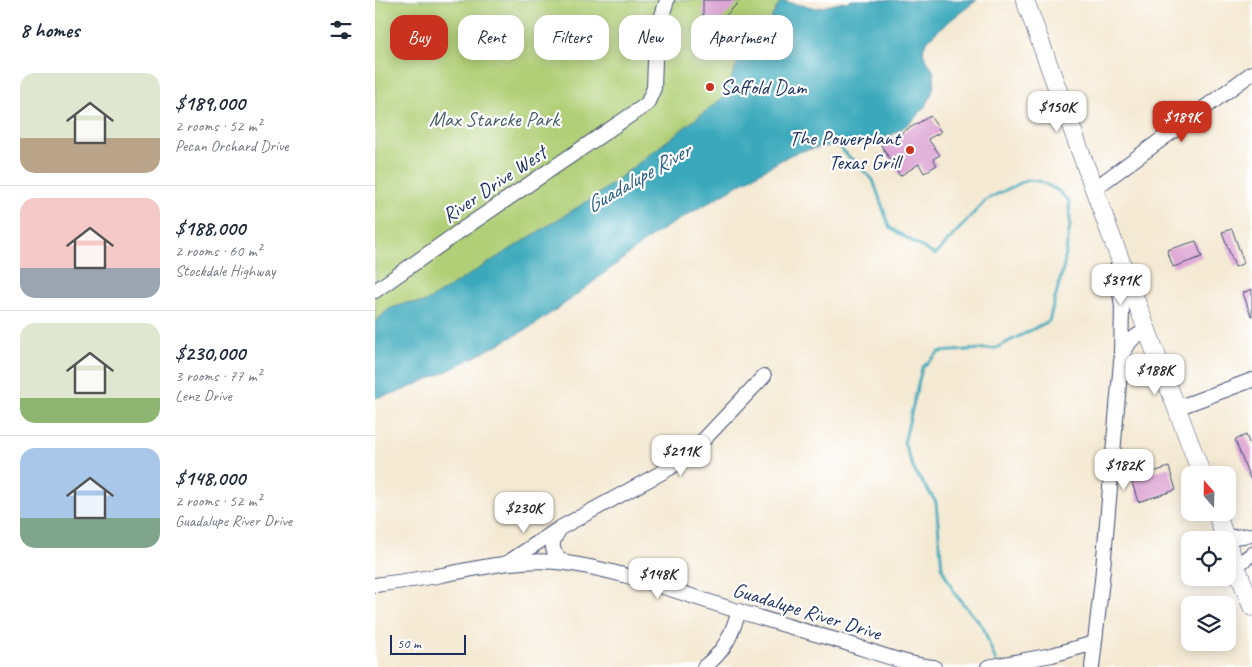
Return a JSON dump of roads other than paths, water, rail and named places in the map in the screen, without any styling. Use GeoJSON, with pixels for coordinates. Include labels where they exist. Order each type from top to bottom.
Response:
{"type":"FeatureCollection","features":[{"type":"Feature","properties":{"kind":"main road"},"geometry":{"type":"LineString","coordinates":[[1025,0],[1109,230],[1199,466]]}},
{"type":"Feature","properties":{"kind":"main road"},"geometry":{"type":"LineString","coordinates":[[1236,566],[1252,607]]}},
{"type":"Feature","properties":{"kind":"street","name":"River Drive West"},"geometry":{"type":"LineString","coordinates":[[375,292],[452,236],[647,104],[654,88],[656,34],[667,0]]}},
{"type":"Feature","properties":{"kind":"street"},"geometry":{"type":"LineString","coordinates":[[1094,189],[1252,73]]}},
{"type":"Feature","properties":{"kind":"street"},"geometry":{"type":"LineString","coordinates":[[1092,667],[1102,580],[1121,361],[1123,308],[1121,287],[1109,230]]}},
{"type":"Feature","properties":{"kind":"street"},"geometry":{"type":"LineString","coordinates":[[1121,361],[1130,340],[1140,333],[1147,331]]}},
{"type":"Feature","properties":{"kind":"street"},"geometry":{"type":"LineString","coordinates":[[504,564],[560,528],[670,468],[694,450],[763,376]]}},
{"type":"Feature","properties":{"kind":"street"},"geometry":{"type":"LineString","coordinates":[[1177,408],[1252,380]]}},
{"type":"Feature","properties":{"kind":"street"},"geometry":{"type":"LineString","coordinates":[[560,528],[554,538],[552,547],[557,557],[566,563]]}},
{"type":"Feature","properties":{"kind":"street"},"geometry":{"type":"LineString","coordinates":[[1236,538],[1252,535]]}},
{"type":"Feature","properties":{"kind":"street"},"geometry":{"type":"LineString","coordinates":[[1236,566],[1252,554]]}},
{"type":"Feature","properties":{"kind":"street","name":"Guadalupe River Drive"},"geometry":{"type":"LineString","coordinates":[[375,585],[504,564],[543,561],[566,563],[596,568],[656,584],[922,666],[934,667]]}},
{"type":"Feature","properties":{"kind":"street"},"geometry":{"type":"LineString","coordinates":[[704,667],[717,657],[728,642],[739,611]]}},
{"type":"Feature","properties":{"kind":"street"},"geometry":{"type":"LineString","coordinates":[[988,667],[1022,661],[1094,643]]}},
{"type":"Feature","properties":{"kind":"water","name":"Guadalupe River"},"geometry":{"type":"Polygon","coordinates":[[[853,0],[977,0],[941,28],[925,45],[924,53],[934,73],[931,95],[919,114],[900,130],[877,141],[822,147],[790,155],[655,234],[570,300],[531,327],[448,371],[399,392],[375,398],[375,322],[389,309],[406,303],[424,303],[597,195],[724,97],[738,60],[793,60],[793,15],[773,15],[781,1],[817,8],[853,0]]]}},
{"type":"Feature","properties":{"kind":"waterway"},"geometry":{"type":"LineString","coordinates":[[835,143],[873,180],[890,228],[935,255],[987,199],[1027,180],[1039,181],[1057,190],[1069,201],[1070,225],[1064,265],[1049,321],[996,348],[939,352],[922,368],[904,443],[915,472],[936,502],[942,568],[955,594],[983,627],[996,662]]}},
{"type":"Feature","properties":{"kind":"place","name":"Saffold Dam"},"geometry":{"type":"Point","coordinates":[710,87]}},
{"type":"Feature","properties":{"kind":"place","name":"The Powerplant Texas Grill"},"geometry":{"type":"Point","coordinates":[910,150]}},
{"type":"Feature","properties":{"kind":"park label","name":"Max Starcke Park"},"geometry":{"type":"Point","coordinates":[494,119]}}]}
